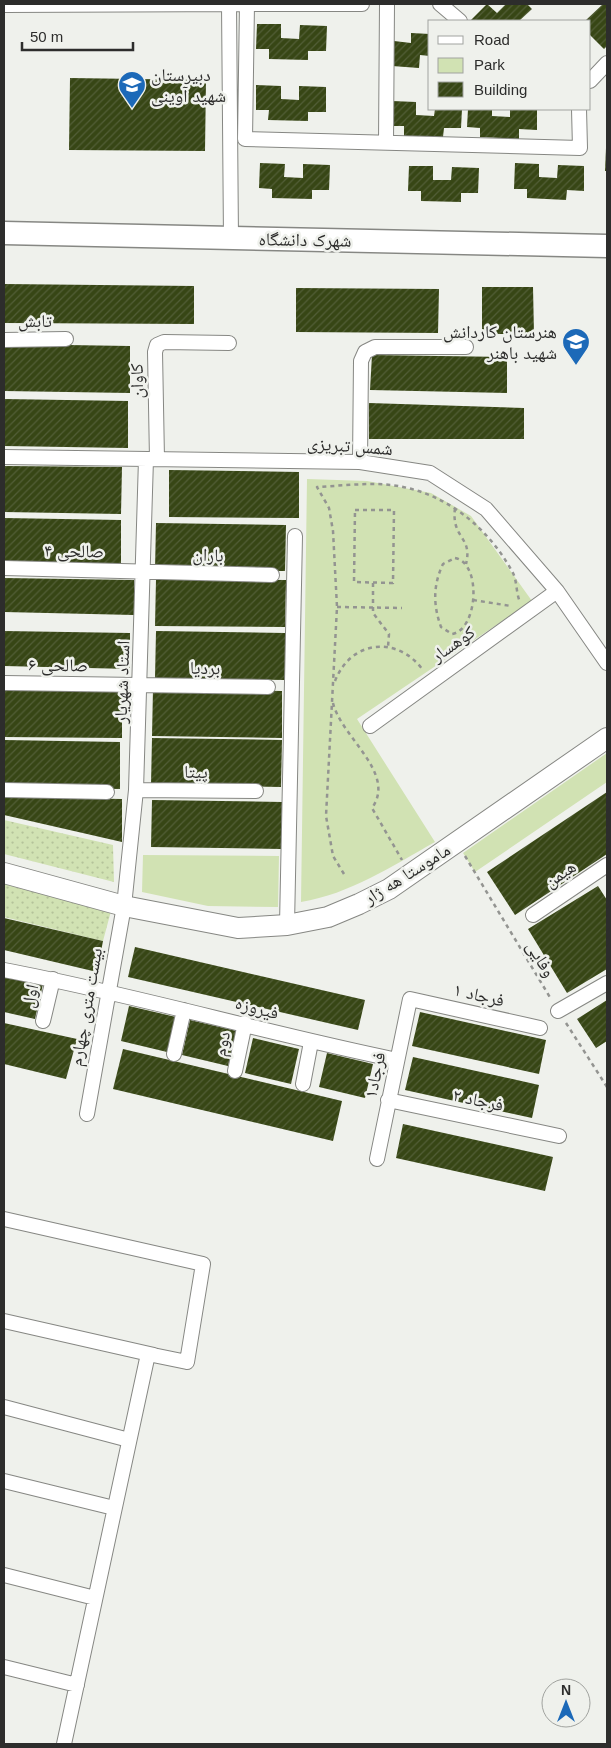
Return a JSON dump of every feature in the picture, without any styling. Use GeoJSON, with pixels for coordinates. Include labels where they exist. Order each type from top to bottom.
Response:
{"type":"FeatureCollection","features":[{"type":"Feature","properties":{"kind":"main road","name":"شهرک دانشگاه"},"geometry":{"type":"LineString","coordinates":[[4,233],[607,246]]}},
{"type":"Feature","properties":{"kind":"main road"},"geometry":{"type":"LineString","coordinates":[[4,248],[607,257]]}},
{"type":"Feature","properties":{"kind":"main road","name":"ماموستا هه ژار"},"geometry":{"type":"LineString","coordinates":[[4,873],[124,906],[238,928],[287,925],[328,917],[359,904],[388,888],[607,738]]}},
{"type":"Feature","properties":{"kind":"street"},"geometry":{"type":"LineString","coordinates":[[229,4],[230,239]]}},
{"type":"Feature","properties":{"kind":"street"},"geometry":{"type":"LineString","coordinates":[[247,4],[245,138],[580,148],[579,110]]}},
{"type":"Feature","properties":{"kind":"street"},"geometry":{"type":"LineString","coordinates":[[4,5],[362,4]]}},
{"type":"Feature","properties":{"kind":"street"},"geometry":{"type":"LineString","coordinates":[[386,142],[387,4]]}},
{"type":"Feature","properties":{"kind":"street"},"geometry":{"type":"LineString","coordinates":[[440,4],[459,20]]}},
{"type":"Feature","properties":{"kind":"street"},"geometry":{"type":"LineString","coordinates":[[591,80],[607,63]]}},
{"type":"Feature","properties":{"kind":"street","name":"تابش"},"geometry":{"type":"LineString","coordinates":[[4,340],[66,340]]}},
{"type":"Feature","properties":{"kind":"street","name":"کاوان"},"geometry":{"type":"LineString","coordinates":[[152,459],[155,352],[157,345],[164,342],[229,343]]}},
{"type":"Feature","properties":{"kind":"street"},"geometry":{"type":"LineString","coordinates":[[360,462],[361,361],[365,352],[375,347],[466,347]]}},
{"type":"Feature","properties":{"kind":"street","name":"شمس تبریزی"},"geometry":{"type":"LineString","coordinates":[[4,457],[360,462],[430,473],[486,509],[556,591],[607,663]]}},
{"type":"Feature","properties":{"kind":"street","name":"استاد شهریار"},"geometry":{"type":"LineString","coordinates":[[124,906],[136,790],[141,686],[143,572],[152,459]]}},
{"type":"Feature","properties":{"kind":"street"},"geometry":{"type":"LineString","coordinates":[[287,925],[295,536]]}},
{"type":"Feature","properties":{"kind":"street","name":"صالحی ۴"},"geometry":{"type":"LineString","coordinates":[[4,568],[143,572]]}},
{"type":"Feature","properties":{"kind":"street","name":"باران"},"geometry":{"type":"LineString","coordinates":[[143,572],[272,575]]}},
{"type":"Feature","properties":{"kind":"street","name":"کوهسار"},"geometry":{"type":"LineString","coordinates":[[370,726],[556,591]]}},
{"type":"Feature","properties":{"kind":"street","name":"صالحی ۶"},"geometry":{"type":"LineString","coordinates":[[4,683],[141,686]]}},
{"type":"Feature","properties":{"kind":"street","name":"بردیا"},"geometry":{"type":"LineString","coordinates":[[141,686],[268,687]]}},
{"type":"Feature","properties":{"kind":"street"},"geometry":{"type":"LineString","coordinates":[[4,790],[107,792]]}},
{"type":"Feature","properties":{"kind":"street","name":"پیتا"},"geometry":{"type":"LineString","coordinates":[[136,790],[256,792]]}},
{"type":"Feature","properties":{"kind":"street","name":"هیمن"},"geometry":{"type":"LineString","coordinates":[[533,915],[606,870]]}},
{"type":"Feature","properties":{"kind":"street","name":"بیست متری چهارم"},"geometry":{"type":"LineString","coordinates":[[86,1114],[124,906]]}},
{"type":"Feature","properties":{"kind":"street","name":"فیروزه"},"geometry":{"type":"LineString","coordinates":[[4,970],[53,979],[107,993],[244,1023],[311,1042],[397,1060]]}},
{"type":"Feature","properties":{"kind":"street","name":"اول"},"geometry":{"type":"LineString","coordinates":[[43,1022],[53,979]]}},
{"type":"Feature","properties":{"kind":"street"},"geometry":{"type":"LineString","coordinates":[[558,1011],[607,983]]}},
{"type":"Feature","properties":{"kind":"street","name":"فرجاد ۱"},"geometry":{"type":"LineString","coordinates":[[410,998],[540,1028]]}},
{"type":"Feature","properties":{"kind":"street","name":"فرجاد۱"},"geometry":{"type":"LineString","coordinates":[[377,1159],[410,998]]}},
{"type":"Feature","properties":{"kind":"street"},"geometry":{"type":"LineString","coordinates":[[174,1054],[184,1010]]}},
{"type":"Feature","properties":{"kind":"street","name":"دوم"},"geometry":{"type":"LineString","coordinates":[[235,1071],[244,1023]]}},
{"type":"Feature","properties":{"kind":"street"},"geometry":{"type":"LineString","coordinates":[[303,1084],[311,1042]]}},
{"type":"Feature","properties":{"kind":"street","name":"فرجاد ۲"},"geometry":{"type":"LineString","coordinates":[[388,1100],[559,1136]]}},
{"type":"Feature","properties":{"kind":"street"},"geometry":{"type":"LineString","coordinates":[[4,1219],[203,1264],[187,1362],[4,1321]]}},
{"type":"Feature","properties":{"kind":"street"},"geometry":{"type":"LineString","coordinates":[[64,1744],[148,1354],[154,1355]]}},
{"type":"Feature","properties":{"kind":"street"},"geometry":{"type":"LineString","coordinates":[[4,1407],[129,1440]]}},
{"type":"Feature","properties":{"kind":"street"},"geometry":{"type":"LineString","coordinates":[[4,1481],[114,1508]]}},
{"type":"Feature","properties":{"kind":"street"},"geometry":{"type":"LineString","coordinates":[[4,1575],[95,1598]]}},
{"type":"Feature","properties":{"kind":"street"},"geometry":{"type":"LineString","coordinates":[[4,1667],[76,1684]]}},
{"type":"Feature","properties":{"kind":"path"},"geometry":{"type":"LineString","coordinates":[[344,874],[333,856],[326,816],[337,607],[333,530],[329,508],[317,487],[391,486],[422,492],[455,508],[469,517],[486,536],[514,574],[518,597],[523,607]]}},
{"type":"Feature","properties":{"kind":"path"},"geometry":{"type":"LineString","coordinates":[[455,508],[454,526],[467,544],[466,564]]}},
{"type":"Feature","properties":{"kind":"path"},"geometry":{"type":"LineString","coordinates":[[355,510],[394,510],[393,583],[373,583],[354,582],[355,510]]}},
{"type":"Feature","properties":{"kind":"path"},"geometry":{"type":"LineString","coordinates":[[451,558],[460,559],[466,564],[472,577],[473,600],[468,618],[462,630],[452,634],[444,630],[435,607],[436,585],[443,564],[451,558]]}},
{"type":"Feature","properties":{"kind":"path"},"geometry":{"type":"LineString","coordinates":[[373,583],[373,614],[389,634],[388,647]]}},
{"type":"Feature","properties":{"kind":"path"},"geometry":{"type":"LineString","coordinates":[[473,600],[513,606]]}},
{"type":"Feature","properties":{"kind":"path"},"geometry":{"type":"LineString","coordinates":[[337,607],[402,608]]}},
{"type":"Feature","properties":{"kind":"path","name":"وفایی"},"geometry":{"type":"LineString","coordinates":[[456,842],[558,1011],[607,1087]]}},
{"type":"Feature","properties":{"kind":"green space"},"geometry":{"type":"Polygon","coordinates":[[[307,479],[367,481],[431,493],[471,516],[532,601],[357,719],[435,842],[354,886],[337,893],[301,902],[307,479]]]}},
{"type":"Feature","properties":{"kind":"green space"},"geometry":{"type":"Polygon","coordinates":[[[607,753],[607,782],[475,872],[463,853],[607,753]]]}},
{"type":"Feature","properties":{"kind":"green space"},"geometry":{"type":"Polygon","coordinates":[[[4,820],[113,845],[114,882],[4,854],[4,820]]]}},
{"type":"Feature","properties":{"kind":"green space"},"geometry":{"type":"Polygon","coordinates":[[[143,855],[279,856],[278,907],[208,906],[142,892],[143,855]]]}},
{"type":"Feature","properties":{"kind":"green space"},"geometry":{"type":"Polygon","coordinates":[[[4,884],[111,911],[103,941],[4,917],[4,884]]]}},
{"type":"Feature","properties":{"kind":"building"},"geometry":{"type":"Polygon","coordinates":[[[487,4],[497,13],[506,4],[527,4],[532,9],[520,20],[471,20],[487,4]]]}},
{"type":"Feature","properties":{"kind":"building"},"geometry":{"type":"Polygon","coordinates":[[[603,4],[607,4],[607,46],[604,49],[591,36],[591,20],[586,20],[603,4]]]}},
{"type":"Feature","properties":{"kind":"building"},"geometry":{"type":"Polygon","coordinates":[[[257,24],[281,24],[281,38],[299,39],[300,25],[327,26],[326,51],[308,51],[308,60],[269,59],[269,49],[256,49],[257,24]]]}},
{"type":"Feature","properties":{"kind":"building"},"geometry":{"type":"Polygon","coordinates":[[[411,33],[428,34],[428,56],[420,55],[419,68],[392,66],[394,41],[411,43],[411,33]]]}},
{"type":"Feature","properties":{"kind":"building"},"geometry":{"type":"Polygon","coordinates":[[[70,78],[206,80],[205,151],[69,150],[70,78]]]}},
{"type":"Feature","properties":{"kind":"building"},"geometry":{"type":"Polygon","coordinates":[[[256,85],[281,86],[281,99],[299,100],[299,86],[326,87],[326,112],[308,112],[308,121],[268,120],[269,110],[256,110],[256,85]]]}},
{"type":"Feature","properties":{"kind":"building"},"geometry":{"type":"Polygon","coordinates":[[[392,101],[416,102],[416,115],[434,116],[435,110],[462,110],[461,128],[444,128],[443,137],[404,136],[404,126],[391,126],[392,101]]]}},
{"type":"Feature","properties":{"kind":"building"},"geometry":{"type":"Polygon","coordinates":[[[468,110],[492,110],[492,116],[510,117],[510,110],[537,110],[537,130],[519,129],[519,139],[480,137],[480,128],[467,127],[468,110]]]}},
{"type":"Feature","properties":{"kind":"building"},"geometry":{"type":"Polygon","coordinates":[[[606,148],[607,171],[605,171],[606,148]]]}},
{"type":"Feature","properties":{"kind":"building"},"geometry":{"type":"Polygon","coordinates":[[[260,163],[285,164],[284,177],[303,178],[303,164],[330,165],[329,190],[312,190],[312,199],[272,198],[272,189],[259,188],[260,163]]]}},
{"type":"Feature","properties":{"kind":"building"},"geometry":{"type":"Polygon","coordinates":[[[515,163],[539,164],[539,177],[557,178],[558,165],[584,166],[584,191],[567,190],[566,200],[527,198],[527,189],[514,189],[515,163]]]}},
{"type":"Feature","properties":{"kind":"building"},"geometry":{"type":"Polygon","coordinates":[[[409,166],[433,166],[433,180],[451,180],[452,167],[479,168],[478,193],[461,193],[461,202],[421,201],[421,191],[408,191],[409,166]]]}},
{"type":"Feature","properties":{"kind":"building"},"geometry":{"type":"Polygon","coordinates":[[[4,284],[194,286],[194,324],[4,323],[4,284]]]}},
{"type":"Feature","properties":{"kind":"building"},"geometry":{"type":"Polygon","coordinates":[[[482,287],[533,287],[534,334],[482,334],[482,287]]]}},
{"type":"Feature","properties":{"kind":"building"},"geometry":{"type":"Polygon","coordinates":[[[296,288],[439,289],[438,333],[296,332],[296,288]]]}},
{"type":"Feature","properties":{"kind":"building"},"geometry":{"type":"Polygon","coordinates":[[[4,344],[130,346],[130,393],[4,391],[4,344]]]}},
{"type":"Feature","properties":{"kind":"building"},"geometry":{"type":"Polygon","coordinates":[[[372,355],[507,357],[507,393],[370,390],[372,355]]]}},
{"type":"Feature","properties":{"kind":"building"},"geometry":{"type":"Polygon","coordinates":[[[4,399],[128,401],[128,448],[4,446],[4,399]]]}},
{"type":"Feature","properties":{"kind":"building"},"geometry":{"type":"Polygon","coordinates":[[[369,403],[524,408],[524,439],[369,439],[369,403]]]}},
{"type":"Feature","properties":{"kind":"building"},"geometry":{"type":"Polygon","coordinates":[[[4,466],[122,467],[121,514],[4,512],[4,466]]]}},
{"type":"Feature","properties":{"kind":"building"},"geometry":{"type":"Polygon","coordinates":[[[169,470],[299,472],[299,518],[169,517],[169,470]]]}},
{"type":"Feature","properties":{"kind":"building"},"geometry":{"type":"Polygon","coordinates":[[[4,518],[121,520],[121,566],[4,565],[4,518]]]}},
{"type":"Feature","properties":{"kind":"building"},"geometry":{"type":"Polygon","coordinates":[[[156,523],[286,525],[285,571],[155,570],[156,523]]]}},
{"type":"Feature","properties":{"kind":"building"},"geometry":{"type":"Polygon","coordinates":[[[4,578],[134,580],[134,615],[4,612],[4,578]]]}},
{"type":"Feature","properties":{"kind":"building"},"geometry":{"type":"Polygon","coordinates":[[[156,579],[286,580],[285,627],[155,626],[156,579]]]}},
{"type":"Feature","properties":{"kind":"building"},"geometry":{"type":"Polygon","coordinates":[[[4,631],[130,633],[130,669],[4,666],[4,631]]]}},
{"type":"Feature","properties":{"kind":"building"},"geometry":{"type":"Polygon","coordinates":[[[156,631],[285,633],[285,680],[155,678],[156,631]]]}},
{"type":"Feature","properties":{"kind":"building"},"geometry":{"type":"Polygon","coordinates":[[[4,689],[122,691],[122,738],[4,737],[4,689]]]}},
{"type":"Feature","properties":{"kind":"building"},"geometry":{"type":"Polygon","coordinates":[[[153,689],[282,691],[282,738],[152,736],[153,689]]]}},
{"type":"Feature","properties":{"kind":"building"},"geometry":{"type":"Polygon","coordinates":[[[152,738],[282,740],[281,787],[151,785],[152,738]]]}},
{"type":"Feature","properties":{"kind":"building"},"geometry":{"type":"Polygon","coordinates":[[[4,740],[120,742],[120,789],[4,787],[4,740]]]}},
{"type":"Feature","properties":{"kind":"building"},"geometry":{"type":"Polygon","coordinates":[[[607,792],[607,854],[515,915],[487,872],[607,792]]]}},
{"type":"Feature","properties":{"kind":"building"},"geometry":{"type":"Polygon","coordinates":[[[4,797],[122,799],[122,842],[4,815],[4,797]]]}},
{"type":"Feature","properties":{"kind":"building"},"geometry":{"type":"Polygon","coordinates":[[[152,800],[282,802],[281,849],[151,847],[152,800]]]}},
{"type":"Feature","properties":{"kind":"building"},"geometry":{"type":"Polygon","coordinates":[[[598,886],[607,900],[607,969],[567,993],[528,929],[598,886]]]}},
{"type":"Feature","properties":{"kind":"building"},"geometry":{"type":"Polygon","coordinates":[[[4,918],[103,941],[97,972],[4,950],[4,918]]]}},
{"type":"Feature","properties":{"kind":"building"},"geometry":{"type":"Polygon","coordinates":[[[135,947],[365,1000],[358,1030],[128,977],[135,947]]]}},
{"type":"Feature","properties":{"kind":"building"},"geometry":{"type":"Polygon","coordinates":[[[4,975],[43,984],[35,1019],[4,1012],[4,975]]]}},
{"type":"Feature","properties":{"kind":"building"},"geometry":{"type":"Polygon","coordinates":[[[607,1000],[607,1041],[596,1048],[577,1019],[607,1000]]]}},
{"type":"Feature","properties":{"kind":"building"},"geometry":{"type":"Polygon","coordinates":[[[129,1006],[176,1017],[167,1052],[121,1041],[129,1006]]]}},
{"type":"Feature","properties":{"kind":"building"},"geometry":{"type":"Polygon","coordinates":[[[420,1012],[546,1040],[539,1074],[412,1046],[420,1012]]]}},
{"type":"Feature","properties":{"kind":"building"},"geometry":{"type":"Polygon","coordinates":[[[190,1020],[237,1031],[228,1066],[182,1055],[190,1020]]]}},
{"type":"Feature","properties":{"kind":"building"},"geometry":{"type":"Polygon","coordinates":[[[4,1023],[77,1039],[66,1079],[4,1064],[4,1023]]]}},
{"type":"Feature","properties":{"kind":"building"},"geometry":{"type":"Polygon","coordinates":[[[253,1038],[299,1049],[291,1084],[245,1073],[253,1038]]]}},
{"type":"Feature","properties":{"kind":"building"},"geometry":{"type":"Polygon","coordinates":[[[123,1049],[342,1101],[333,1141],[113,1089],[123,1049]]]}},
{"type":"Feature","properties":{"kind":"building"},"geometry":{"type":"Polygon","coordinates":[[[327,1053],[373,1064],[365,1098],[319,1087],[327,1053]]]}},
{"type":"Feature","properties":{"kind":"building"},"geometry":{"type":"Polygon","coordinates":[[[413,1057],[539,1085],[532,1118],[405,1090],[413,1057]]]}},
{"type":"Feature","properties":{"kind":"building"},"geometry":{"type":"Polygon","coordinates":[[[403,1124],[553,1157],[545,1191],[396,1158],[403,1124]]]}},
{"type":"Feature","properties":{"kind":"place","name":"دبیرستان شهید آوینی"},"geometry":{"type":"Point","coordinates":[132,109]}},
{"type":"Feature","properties":{"kind":"place","name":"هنرستان کاردانش شهید باهنر"},"geometry":{"type":"Point","coordinates":[576,366]}}]}
